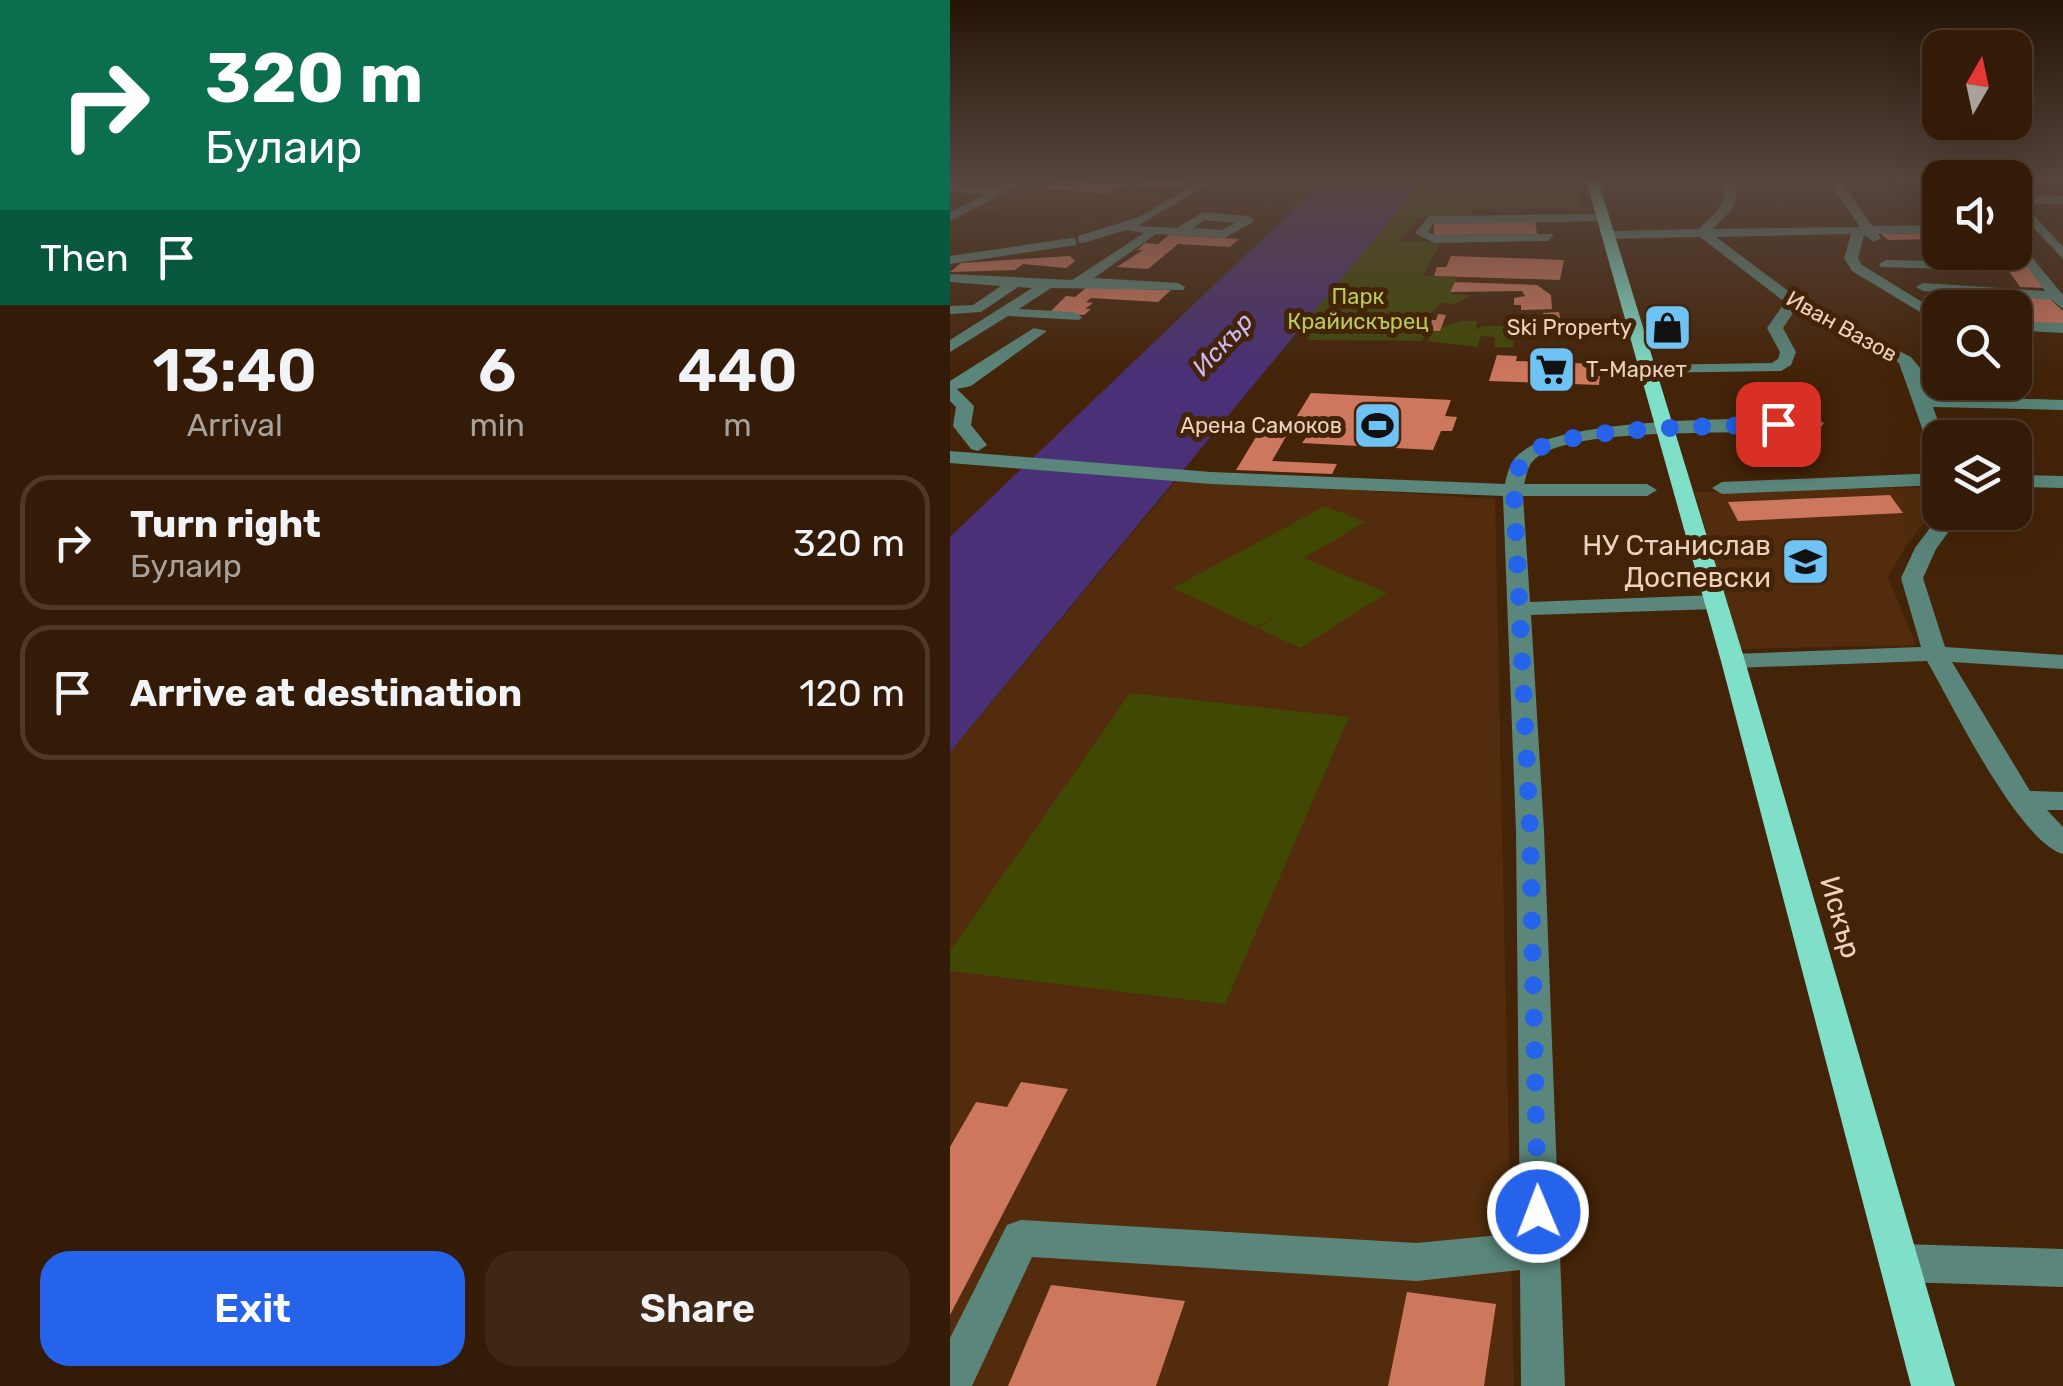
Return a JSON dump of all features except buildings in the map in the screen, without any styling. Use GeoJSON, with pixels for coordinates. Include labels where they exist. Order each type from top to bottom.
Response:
{"type":"FeatureCollection","features":[{"type":"Feature","properties":{"kind":"main road","name":"Искър"},"geometry":{"type":"LineString","coordinates":[[1611,245],[1733,661],[1933,1386]]}},
{"type":"Feature","properties":{"kind":"street"},"geometry":{"type":"LineString","coordinates":[[950,346],[1046,284],[1079,248],[1087,245]]}},
{"type":"Feature","properties":{"kind":"street"},"geometry":{"type":"LineString","coordinates":[[950,260],[1106,245]]}},
{"type":"Feature","properties":{"kind":"street"},"geometry":{"type":"LineString","coordinates":[[1039,307],[1135,245]]}},
{"type":"Feature","properties":{"kind":"street","name":"Иван Вазов"},"geometry":{"type":"LineString","coordinates":[[1719,245],[1793,302],[1905,360],[1912,368],[1928,420]]}},
{"type":"Feature","properties":{"kind":"street"},"geometry":{"type":"LineString","coordinates":[[1853,245],[1851,258],[1857,268],[1922,308]]}},
{"type":"Feature","properties":{"kind":"street"},"geometry":{"type":"LineString","coordinates":[[1889,245],[1899,246]]}},
{"type":"Feature","properties":{"kind":"street"},"geometry":{"type":"LineString","coordinates":[[1886,264],[1922,262]]}},
{"type":"Feature","properties":{"kind":"street"},"geometry":{"type":"LineString","coordinates":[[2032,263],[2060,301]]}},
{"type":"Feature","properties":{"kind":"street"},"geometry":{"type":"LineString","coordinates":[[2034,266],[2063,271]]}},
{"type":"Feature","properties":{"kind":"street"},"geometry":{"type":"LineString","coordinates":[[950,278],[1178,287]]}},
{"type":"Feature","properties":{"kind":"street"},"geometry":{"type":"LineString","coordinates":[[950,310],[976,309],[1015,283]]}},
{"type":"Feature","properties":{"kind":"street"},"geometry":{"type":"LineString","coordinates":[[1924,287],[1956,290]]}},
{"type":"Feature","properties":{"kind":"street"},"geometry":{"type":"LineString","coordinates":[[2032,298],[2060,301]]}},
{"type":"Feature","properties":{"kind":"street"},"geometry":{"type":"LineString","coordinates":[[1648,370],[1775,368],[1785,362],[1788,352],[1775,328],[1793,302]]}},
{"type":"Feature","properties":{"kind":"street"},"geometry":{"type":"LineString","coordinates":[[1003,313],[1074,317]]}},
{"type":"Feature","properties":{"kind":"street"},"geometry":{"type":"LineString","coordinates":[[2032,326],[2063,328]]}},
{"type":"Feature","properties":{"kind":"street"},"geometry":{"type":"LineString","coordinates":[[978,445],[962,426],[965,406],[950,389],[1039,331]]}},
{"type":"Feature","properties":{"kind":"street"},"geometry":{"type":"LineString","coordinates":[[1922,401],[2063,405]]}},
{"type":"Feature","properties":{"kind":"street"},"geometry":{"type":"LineString","coordinates":[[1543,1386],[1530,830],[1514,492],[1520,466],[1528,455],[1566,439],[1666,429],[1815,422]]}},
{"type":"Feature","properties":{"kind":"street"},"geometry":{"type":"LineString","coordinates":[[950,457],[1180,476],[1514,492],[1647,490]]}},
{"type":"Feature","properties":{"kind":"street"},"geometry":{"type":"LineString","coordinates":[[1722,488],[1922,480]]}},
{"type":"Feature","properties":{"kind":"street"},"geometry":{"type":"LineString","coordinates":[[2032,481],[2063,482]]}},
{"type":"Feature","properties":{"kind":"street"},"geometry":{"type":"LineString","coordinates":[[1939,530],[1912,578],[1935,654],[2021,800],[2063,844]]}},
{"type":"Feature","properties":{"kind":"street"},"geometry":{"type":"LineString","coordinates":[[1519,609],[1716,602]]}},
{"type":"Feature","properties":{"kind":"street"},"geometry":{"type":"LineString","coordinates":[[1733,661],[1935,654],[2063,662]]}},
{"type":"Feature","properties":{"kind":"street"},"geometry":{"type":"LineString","coordinates":[[2021,800],[2063,801]]}},
{"type":"Feature","properties":{"kind":"street"},"geometry":{"type":"LineString","coordinates":[[950,1384],[1021,1238],[1418,1262],[1539,1250]]}},
{"type":"Feature","properties":{"kind":"street"},"geometry":{"type":"LineString","coordinates":[[1901,1263],[2063,1268]]}},
{"type":"Feature","properties":{"kind":"shaded area"},"geometry":{"type":"Polygon","coordinates":[[[1178,479],[1495,499],[1514,1386],[950,1386],[950,752],[1178,479]]]}},
{"type":"Feature","properties":{"kind":"shaded area","name":"НУ Станислав Доспевски"},"geometry":{"type":"Polygon","coordinates":[[[1922,487],[1922,526],[1888,577],[1916,645],[1739,649],[1695,492],[1922,487]]]}},
{"type":"Feature","properties":{"kind":"green space","name":"Парк Крайискърец"},"geometry":{"type":"Polygon","coordinates":[[[1369,245],[1439,245],[1423,276],[1457,278],[1450,294],[1471,295],[1455,304],[1441,303],[1430,314],[1391,314],[1383,331],[1425,333],[1422,341],[1310,340],[1298,331],[1369,245]]]}},
{"type":"Feature","properties":{"kind":"green space"},"geometry":{"type":"Polygon","coordinates":[[[1477,321],[1476,330],[1483,326],[1515,326],[1513,347],[1494,347],[1495,337],[1480,336],[1478,347],[1428,341],[1432,330],[1477,321]]]}},
{"type":"Feature","properties":{"kind":"green space"},"geometry":{"type":"Polygon","coordinates":[[[1325,506],[1365,522],[1304,558],[1387,593],[1300,648],[1258,628],[1282,612],[1256,627],[1173,588],[1325,506]]]}},
{"type":"Feature","properties":{"kind":"green space"},"geometry":{"type":"Polygon","coordinates":[[[1130,693],[1349,717],[1225,1004],[950,971],[950,951],[1130,693]]]}},
{"type":"Feature","properties":{"kind":"water"},"geometry":{"type":"Polygon","coordinates":[[[1256,245],[1370,245],[950,752],[950,537],[1256,245]]]}},
{"type":"Feature","properties":{"kind":"place","name":"Ski Property"},"geometry":{"type":"Point","coordinates":[1667,327]}},
{"type":"Feature","properties":{"kind":"place","name":"Т-Маркет"},"geometry":{"type":"Point","coordinates":[1551,369]}},
{"type":"Feature","properties":{"kind":"place","name":"Арена Самоков"},"geometry":{"type":"Point","coordinates":[1377,425]}},
{"type":"Feature","properties":{"kind":"place","name":"НУ Станислав Доспевски"},"geometry":{"type":"Point","coordinates":[1806,561]}},
{"type":"Feature","properties":{"kind":"route"},"geometry":{"type":"LineString","coordinates":[[1538,1212],[1530,830],[1514,492],[1520,466],[1528,455],[1566,439],[1778,424]]}}]}
